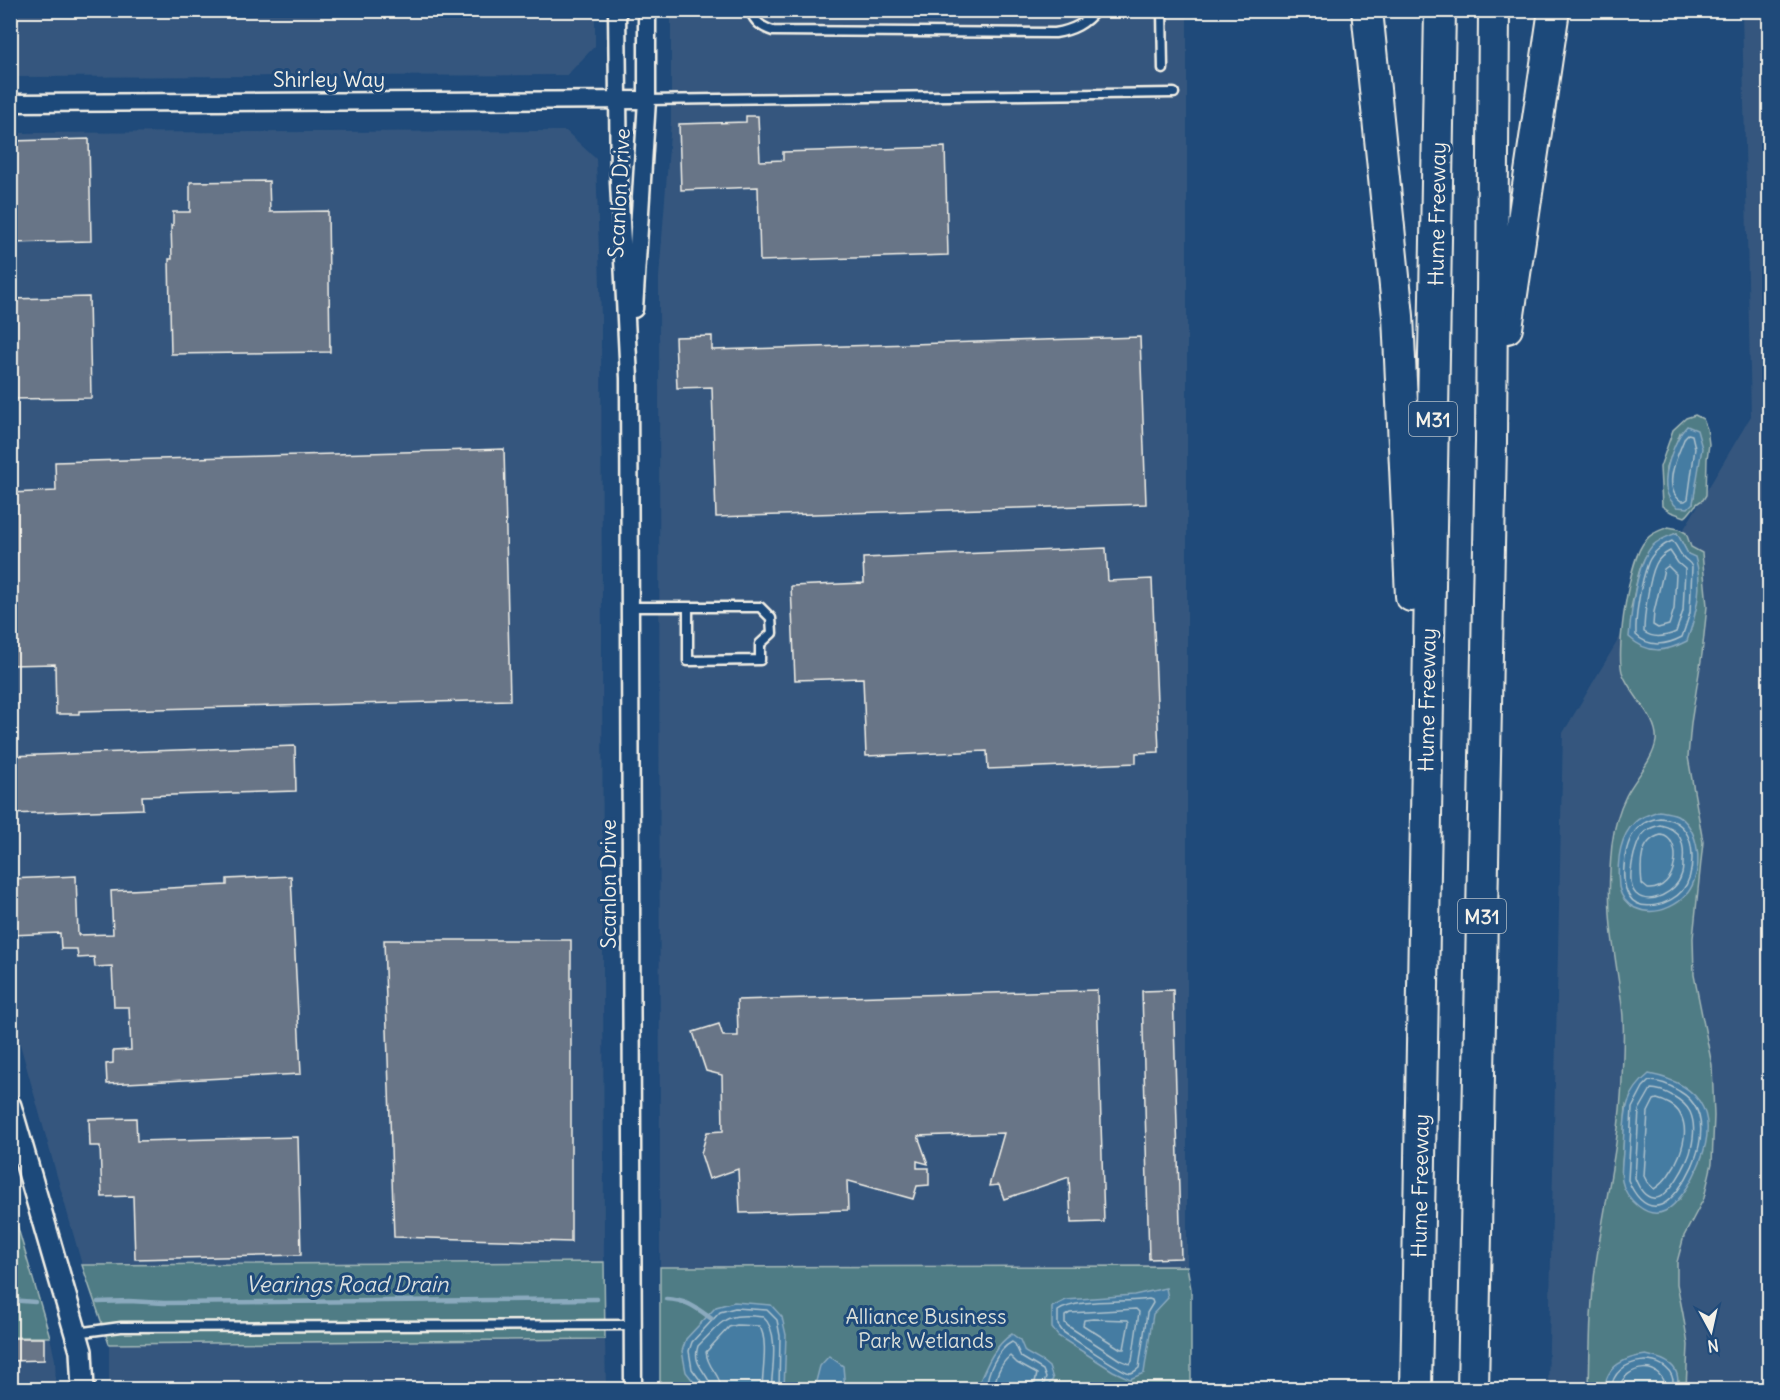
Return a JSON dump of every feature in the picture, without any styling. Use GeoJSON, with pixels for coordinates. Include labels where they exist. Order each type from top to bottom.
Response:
{"type":"FeatureCollection","features":[{"type":"Feature","properties":{"kind":"highway"},"geometry":{"type":"LineString","coordinates":[[1367,10],[1398,315],[1406,507],[1425,827]]}},
{"type":"Feature","properties":{"kind":"highway","name":"Hume Freeway"},"geometry":{"type":"LineString","coordinates":[[1416,1389],[1440,10]]}},
{"type":"Feature","properties":{"kind":"highway","name":"M31"},"geometry":{"type":"LineString","coordinates":[[1473,1389],[1491,442],[1494,10]]}},
{"type":"Feature","properties":{"kind":"highway"},"geometry":{"type":"LineString","coordinates":[[1491,442],[1554,10]]}},
{"type":"Feature","properties":{"kind":"street","name":"Scanlon Drive"},"geometry":{"type":"LineString","coordinates":[[617,10],[619,182],[629,378],[633,1389]]}},
{"type":"Feature","properties":{"kind":"street","name":"Scanlon Drive"},"geometry":{"type":"LineString","coordinates":[[629,378],[647,100],[647,10]]}},
{"type":"Feature","properties":{"kind":"street","name":"Shirley Way"},"geometry":{"type":"LineString","coordinates":[[10,103],[647,100]]}},
{"type":"Feature","properties":{"kind":"street"},"geometry":{"type":"LineString","coordinates":[[10,1106],[81,1351],[83,1389]]}},
{"type":"Feature","properties":{"kind":"lane"},"geometry":{"type":"LineString","coordinates":[[750,10],[762,27],[773,31],[1055,33],[1066,32],[1080,26],[1089,20],[1096,10]]}},
{"type":"Feature","properties":{"kind":"lane"},"geometry":{"type":"LineString","coordinates":[[1162,10],[1163,69]]}},
{"type":"Feature","properties":{"kind":"lane"},"geometry":{"type":"LineString","coordinates":[[647,100],[1174,93]]}},
{"type":"Feature","properties":{"kind":"lane"},"geometry":{"type":"LineString","coordinates":[[629,607],[688,607],[760,607],[771,618],[772,633],[760,644],[760,660],[688,661],[688,607]]}},
{"type":"Feature","properties":{"kind":"lane"},"geometry":{"type":"LineString","coordinates":[[76,1333],[121,1327],[632,1325]]}},
{"type":"Feature","properties":{"kind":"shaded area"},"geometry":{"type":"Polygon","coordinates":[[[10,11],[595,11],[595,46],[567,75],[11,77],[10,11]]]}},
{"type":"Feature","properties":{"kind":"shaded area"},"geometry":{"type":"Polygon","coordinates":[[[671,11],[1187,11],[1187,1266],[660,1267],[659,278],[671,121],[671,11]]]}},
{"type":"Feature","properties":{"kind":"shaded area"},"geometry":{"type":"Polygon","coordinates":[[[1742,11],[1769,11],[1769,1389],[1548,1390],[1563,733],[1751,416],[1742,11]]]}},
{"type":"Feature","properties":{"kind":"shaded area"},"geometry":{"type":"Polygon","coordinates":[[[566,131],[596,159],[601,319],[604,1262],[82,1265],[11,1012],[10,133],[566,131]]]}},
{"type":"Feature","properties":{"kind":"shaded area"},"geometry":{"type":"Polygon","coordinates":[[[11,1337],[50,1337],[55,1360],[56,1389],[11,1390],[11,1337]]]}},
{"type":"Feature","properties":{"kind":"shaded area"},"geometry":{"type":"Polygon","coordinates":[[[605,1339],[606,1389],[109,1389],[109,1344],[605,1339]]]}},
{"type":"Feature","properties":{"kind":"green space"},"geometry":{"type":"Polygon","coordinates":[[[1695,415],[1703,419],[1709,444],[1706,495],[1685,517],[1662,506],[1660,467],[1673,430],[1686,418],[1695,415]],[[1680,433],[1667,467],[1666,487],[1693,503],[1697,474],[1680,433]]]}},
{"type":"Feature","properties":{"kind":"green space"},"geometry":{"type":"Polygon","coordinates":[[[1668,527],[1686,533],[1691,547],[1702,553],[1707,606],[1688,757],[1703,842],[1693,938],[1694,975],[1712,1065],[1714,1116],[1712,1163],[1704,1198],[1684,1236],[1677,1262],[1677,1284],[1688,1345],[1686,1389],[1677,1389],[1679,1380],[1605,1384],[1605,1389],[1589,1390],[1594,1279],[1621,1102],[1624,1033],[1610,912],[1612,844],[1623,801],[1651,756],[1656,741],[1653,724],[1622,672],[1622,625],[1629,584],[1639,551],[1650,536],[1668,527]],[[1677,533],[1654,546],[1647,554],[1639,572],[1631,608],[1688,554],[1677,533]],[[1626,1106],[1622,1166],[1679,1198],[1626,1106]]]}},
{"type":"Feature","properties":{"kind":"green space"},"geometry":{"type":"Polygon","coordinates":[[[10,1201],[50,1337],[11,1337],[10,1201]]]}},
{"type":"Feature","properties":{"kind":"green space"},"geometry":{"type":"Polygon","coordinates":[[[604,1262],[605,1339],[109,1344],[82,1265],[604,1262]]]}},
{"type":"Feature","properties":{"kind":"green space","name":"Alliance Business Park Wetlands"},"geometry":{"type":"Polygon","coordinates":[[[1187,1266],[1191,1289],[1191,1389],[660,1389],[660,1267],[1187,1266]]]}},
{"type":"Feature","properties":{"kind":"water"},"geometry":{"type":"Polygon","coordinates":[[[1687,426],[1697,430],[1702,448],[1693,503],[1688,508],[1677,507],[1671,501],[1666,480],[1675,446],[1687,426]]]}},
{"type":"Feature","properties":{"kind":"water"},"geometry":{"type":"Polygon","coordinates":[[[1677,533],[1688,554],[1695,557],[1698,567],[1699,589],[1696,610],[1687,641],[1672,648],[1650,649],[1629,637],[1638,576],[1646,554],[1652,546],[1677,533]]]}},
{"type":"Feature","properties":{"kind":"water"},"geometry":{"type":"Polygon","coordinates":[[[1659,811],[1677,815],[1690,828],[1698,854],[1698,864],[1690,889],[1678,902],[1661,910],[1644,911],[1629,904],[1621,894],[1618,879],[1620,853],[1625,836],[1635,822],[1659,811]]]}},
{"type":"Feature","properties":{"kind":"water"},"geometry":{"type":"Polygon","coordinates":[[[1649,1074],[1668,1079],[1684,1087],[1695,1096],[1703,1108],[1707,1121],[1707,1136],[1703,1153],[1694,1176],[1674,1204],[1658,1213],[1638,1206],[1627,1194],[1621,1177],[1624,1127],[1629,1099],[1640,1082],[1649,1074]]]}},
{"type":"Feature","properties":{"kind":"water"},"geometry":{"type":"Polygon","coordinates":[[[1166,1288],[1168,1298],[1153,1314],[1144,1373],[1130,1379],[1113,1371],[1058,1336],[1052,1328],[1052,1307],[1066,1300],[1134,1295],[1166,1288]]]}},
{"type":"Feature","properties":{"kind":"water"},"geometry":{"type":"Polygon","coordinates":[[[734,1302],[771,1305],[782,1317],[786,1335],[784,1389],[715,1390],[698,1387],[686,1372],[682,1351],[686,1339],[716,1307],[734,1302]]]}},
{"type":"Feature","properties":{"kind":"water"},"geometry":{"type":"Polygon","coordinates":[[[1012,1334],[1020,1340],[1025,1352],[1049,1367],[1053,1379],[1046,1389],[982,1389],[979,1383],[988,1362],[996,1349],[1012,1334]]]}},
{"type":"Feature","properties":{"kind":"water"},"geometry":{"type":"Polygon","coordinates":[[[1646,1355],[1666,1361],[1675,1369],[1677,1389],[1605,1389],[1609,1374],[1618,1364],[1646,1355]]]}},
{"type":"Feature","properties":{"kind":"water"},"geometry":{"type":"Polygon","coordinates":[[[829,1356],[843,1366],[845,1389],[814,1389],[820,1366],[829,1356]]]}},
{"type":"Feature","properties":{"kind":"building"},"geometry":{"type":"Polygon","coordinates":[[[746,116],[758,116],[760,161],[783,160],[783,152],[945,147],[948,255],[760,261],[758,187],[681,190],[679,124],[746,122],[746,116]]]}},
{"type":"Feature","properties":{"kind":"building"},"geometry":{"type":"Polygon","coordinates":[[[89,139],[91,241],[10,243],[10,141],[89,139]]]}},
{"type":"Feature","properties":{"kind":"building"},"geometry":{"type":"Polygon","coordinates":[[[269,181],[270,212],[328,211],[330,352],[171,354],[169,259],[172,259],[173,212],[190,212],[190,182],[269,181]]]}},
{"type":"Feature","properties":{"kind":"building"},"geometry":{"type":"Polygon","coordinates":[[[89,297],[91,398],[10,399],[10,299],[89,297]]]}},
{"type":"Feature","properties":{"kind":"building"},"geometry":{"type":"Polygon","coordinates":[[[712,336],[712,350],[1140,337],[1146,504],[716,517],[712,387],[677,388],[675,337],[712,336]]]}},
{"type":"Feature","properties":{"kind":"building"},"geometry":{"type":"Polygon","coordinates":[[[504,449],[510,700],[79,711],[79,714],[56,714],[55,664],[10,665],[10,493],[56,491],[55,462],[504,449]]]}},
{"type":"Feature","properties":{"kind":"building"},"geometry":{"type":"Polygon","coordinates":[[[1106,548],[1108,581],[1152,579],[1159,752],[1136,753],[1136,763],[988,769],[987,751],[866,756],[863,678],[795,680],[791,586],[864,583],[863,558],[1106,548]]]}},
{"type":"Feature","properties":{"kind":"building"},"geometry":{"type":"Polygon","coordinates":[[[295,746],[296,791],[142,796],[143,809],[10,814],[10,756],[295,746]]]}},
{"type":"Feature","properties":{"kind":"building"},"geometry":{"type":"Polygon","coordinates":[[[76,876],[78,935],[113,934],[111,891],[227,885],[227,879],[291,876],[301,1074],[107,1084],[106,1064],[113,1063],[113,1051],[131,1050],[129,1007],[114,1007],[112,966],[95,967],[94,957],[78,958],[77,949],[61,949],[60,933],[10,935],[10,879],[76,876]]]}},
{"type":"Feature","properties":{"kind":"building"},"geometry":{"type":"Polygon","coordinates":[[[384,940],[571,940],[571,1242],[394,1237],[384,940]]]}},
{"type":"Feature","properties":{"kind":"building"},"geometry":{"type":"Polygon","coordinates":[[[1097,990],[1104,1222],[1071,1223],[1069,1177],[1004,1199],[999,1185],[989,1186],[1004,1133],[918,1136],[928,1164],[917,1161],[917,1168],[929,1168],[929,1185],[917,1186],[913,1199],[847,1181],[848,1210],[740,1213],[738,1169],[709,1179],[701,1154],[707,1132],[723,1131],[722,1075],[706,1071],[693,1032],[719,1024],[723,1036],[738,1036],[737,1000],[1097,990]]]}},
{"type":"Feature","properties":{"kind":"building"},"geometry":{"type":"Polygon","coordinates":[[[1173,990],[1181,1258],[1149,1259],[1142,991],[1173,990]]]}},
{"type":"Feature","properties":{"kind":"building"},"geometry":{"type":"Polygon","coordinates":[[[136,1118],[137,1141],[298,1137],[301,1255],[135,1259],[133,1196],[102,1197],[100,1146],[90,1146],[89,1119],[136,1118]]]}},
{"type":"Feature","properties":{"kind":"building"},"geometry":{"type":"Polygon","coordinates":[[[10,1338],[44,1338],[44,1360],[10,1361],[10,1338]]]}},
{"type":"Feature","properties":{"kind":"waterway","name":"Vearings Road Drain"},"geometry":{"type":"LineString","coordinates":[[98,1302],[597,1299]]}},
{"type":"Feature","properties":{"kind":"waterway","name":"Vearings Road Drain"},"geometry":{"type":"LineString","coordinates":[[666,1299],[685,1303],[712,1319]]}},
{"type":"Feature","properties":{"kind":"waterway","name":"Vearings Road Drain"},"geometry":{"type":"LineString","coordinates":[[10,1300],[35,1302]]}}]}
